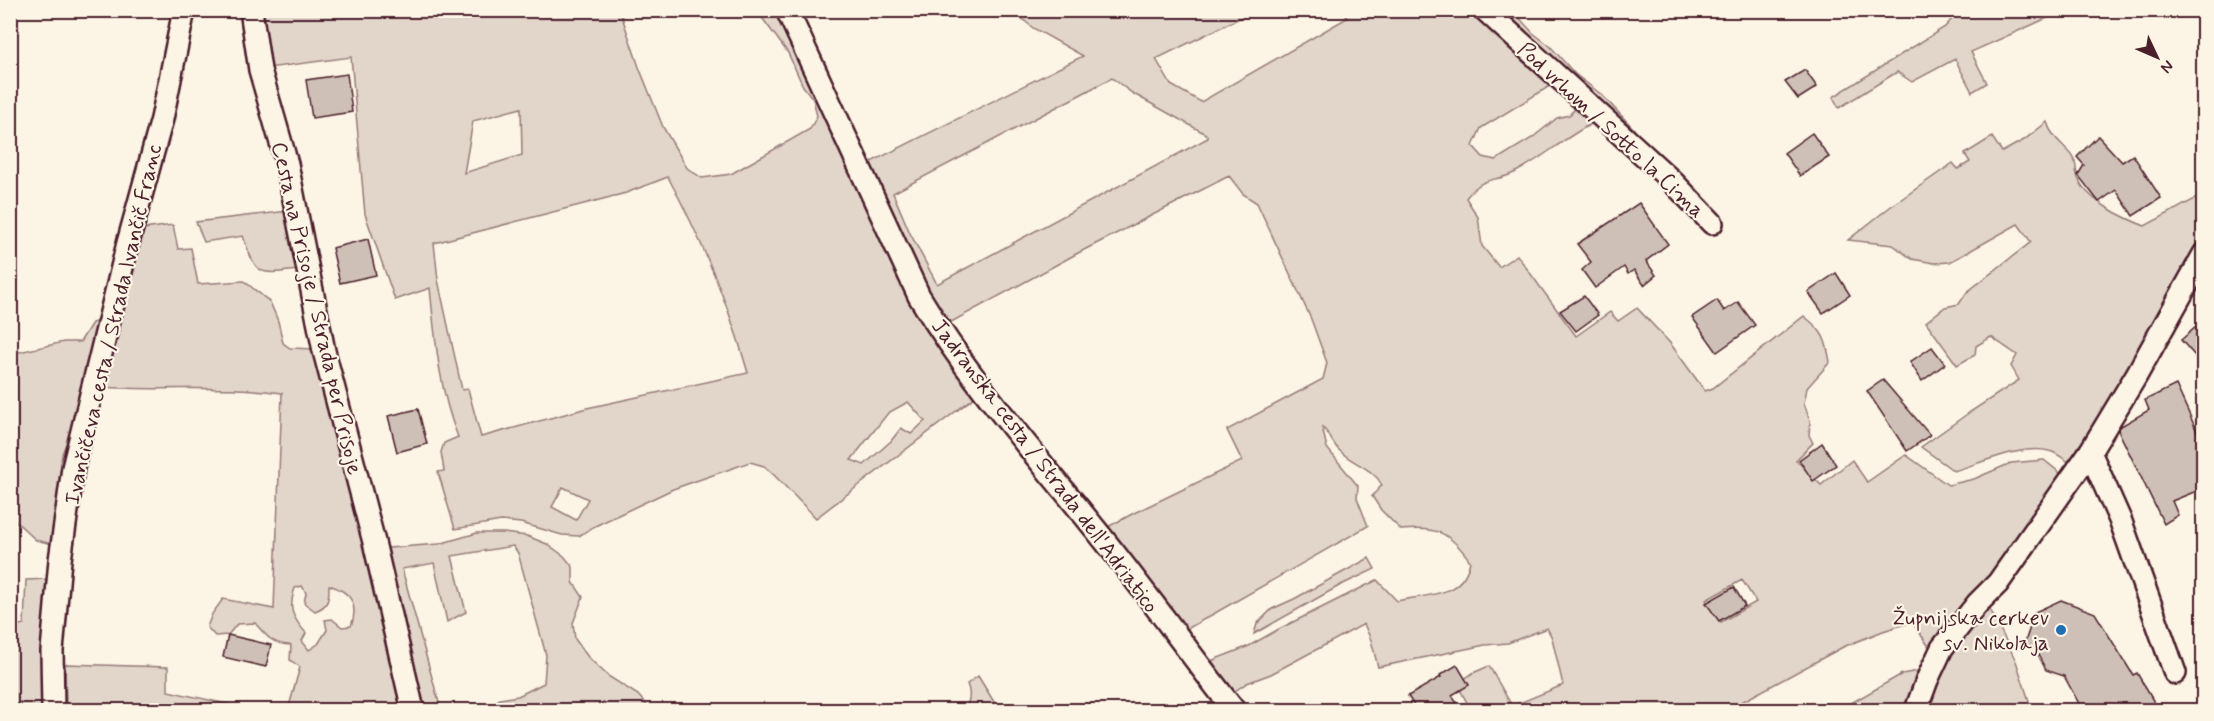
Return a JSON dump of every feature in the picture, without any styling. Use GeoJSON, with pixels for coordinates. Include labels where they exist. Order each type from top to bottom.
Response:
{"type":"FeatureCollection","features":[{"type":"Feature","properties":{"kind":"street","name":"Ivančičeva cesta / Strada Ivančič Franc"},"geometry":{"type":"LineString","coordinates":[[53,711],[52,651],[60,560],[73,468],[128,243],[162,120],[184,10]]}},
{"type":"Feature","properties":{"kind":"street","name":"Cesta na Prisoje / Strada per Prisoje"},"geometry":{"type":"LineString","coordinates":[[252,10],[260,70],[287,164],[324,351],[374,542],[413,711]]}},
{"type":"Feature","properties":{"kind":"street","name":"Jadranska cesta / Strada dell'Adriatico"},"geometry":{"type":"LineString","coordinates":[[787,10],[919,296],[939,329],[984,393],[1113,551],[1234,711]]}},
{"type":"Feature","properties":{"kind":"street","name":"Pod vrhom / Sotto la Cima"},"geometry":{"type":"LineString","coordinates":[[1485,10],[1672,181],[1712,223]]}},
{"type":"Feature","properties":{"kind":"street"},"geometry":{"type":"LineString","coordinates":[[1916,711],[1942,648],[1977,604],[1998,583],[2090,452],[2136,376],[2204,254]]}},
{"type":"Feature","properties":{"kind":"street"},"geometry":{"type":"LineString","coordinates":[[2090,452],[2121,522],[2175,673]]}},
{"type":"Feature","properties":{"kind":"shaded area"},"geometry":{"type":"Polygon","coordinates":[[[260,11],[620,11],[663,127],[687,168],[702,178],[731,174],[810,129],[817,116],[813,99],[803,86],[788,53],[757,11],[781,11],[976,396],[816,518],[764,466],[750,462],[673,489],[579,536],[562,535],[521,523],[501,521],[455,529],[438,472],[444,471],[441,452],[444,443],[458,437],[442,382],[430,288],[395,300],[365,214],[351,57],[268,68],[260,11]],[[521,108],[473,121],[464,173],[522,155],[521,108]],[[668,177],[626,193],[434,243],[438,280],[462,390],[468,389],[481,437],[587,408],[748,373],[714,273],[668,177]],[[908,402],[888,413],[851,460],[864,465],[891,441],[901,428],[911,434],[925,421],[908,402]],[[563,487],[552,507],[576,520],[588,499],[563,487]]]}},
{"type":"Feature","properties":{"kind":"shaded area"},"geometry":{"type":"Polygon","coordinates":[[[1013,11],[1254,11],[1156,59],[1171,85],[1201,102],[1347,18],[1343,11],[1476,11],[1555,83],[1481,128],[1473,146],[1483,157],[1496,160],[1532,138],[1557,118],[1569,115],[1579,105],[1593,123],[1514,173],[1483,183],[1466,198],[1478,217],[1482,246],[1499,267],[1517,255],[1576,336],[1610,312],[1618,321],[1637,308],[1670,343],[1705,391],[1713,388],[1804,316],[1816,326],[1823,336],[1830,362],[1807,388],[1804,403],[1810,421],[1809,435],[1813,443],[1796,460],[1821,485],[1852,460],[1867,482],[1906,455],[1948,485],[1974,479],[2011,463],[2044,460],[2065,477],[1995,582],[1932,651],[1912,622],[1843,647],[1727,710],[1471,710],[1457,684],[1489,666],[1512,706],[1563,685],[1552,638],[1547,628],[1508,643],[1485,645],[1378,667],[1364,624],[1271,674],[1247,683],[1232,693],[1212,668],[1213,660],[1249,646],[1377,580],[1397,601],[1442,592],[1460,582],[1470,561],[1455,543],[1441,533],[1424,529],[1401,530],[1381,510],[1372,496],[1382,485],[1378,479],[1340,451],[1322,427],[1327,448],[1358,486],[1357,498],[1368,526],[1180,633],[1102,530],[1242,461],[1227,430],[1323,379],[1327,363],[1311,319],[1257,203],[1243,194],[1229,176],[1078,253],[944,326],[867,164],[1083,56],[1033,28],[1013,11]],[[1112,78],[893,193],[910,233],[937,284],[1208,138],[1206,134],[1132,93],[1112,78]],[[1742,580],[1706,600],[1721,622],[1756,602],[1742,580]]]}},
{"type":"Feature","properties":{"kind":"shaded area"},"geometry":{"type":"Polygon","coordinates":[[[1495,11],[1513,11],[1533,33],[1550,46],[1575,74],[1602,95],[1634,129],[1628,134],[1495,11]]]}},
{"type":"Feature","properties":{"kind":"shaded area"},"geometry":{"type":"Polygon","coordinates":[[[1953,11],[2063,11],[1971,52],[1987,83],[1972,92],[1955,59],[1912,82],[1897,72],[1839,108],[1833,97],[1945,27],[1952,19],[1953,11]]]}},
{"type":"Feature","properties":{"kind":"shaded area"},"geometry":{"type":"Polygon","coordinates":[[[2047,122],[2054,136],[2074,157],[2078,178],[2089,194],[2136,223],[2145,226],[2197,198],[2203,192],[2203,237],[2131,367],[2069,462],[2052,452],[2027,450],[2002,455],[1954,471],[1921,447],[2019,380],[2011,366],[2017,355],[1991,337],[1976,346],[1975,355],[1957,365],[1926,322],[1945,307],[1959,304],[1967,292],[2031,242],[2018,224],[1950,262],[1934,263],[1912,259],[1893,245],[1848,240],[1953,163],[1958,169],[1970,162],[1965,154],[1992,137],[2002,152],[2024,140],[2047,122]]]}},
{"type":"Feature","properties":{"kind":"shaded area"},"geometry":{"type":"Polygon","coordinates":[[[288,211],[299,270],[275,273],[261,270],[256,266],[243,236],[204,242],[196,222],[288,211]]]}},
{"type":"Feature","properties":{"kind":"shaded area"},"geometry":{"type":"Polygon","coordinates":[[[173,225],[178,249],[191,248],[198,284],[244,281],[270,302],[278,321],[283,343],[290,348],[315,349],[409,710],[288,710],[300,667],[290,660],[291,645],[285,645],[266,636],[255,623],[237,624],[228,635],[215,636],[207,627],[212,614],[223,599],[274,609],[282,393],[215,388],[103,387],[143,229],[173,225]],[[329,585],[327,601],[323,607],[315,611],[304,603],[306,593],[302,586],[295,588],[292,602],[293,612],[297,622],[306,633],[302,641],[309,650],[318,644],[327,630],[325,620],[332,619],[342,627],[351,626],[353,605],[348,595],[329,585]]]}},
{"type":"Feature","properties":{"kind":"shaded area"},"geometry":{"type":"Polygon","coordinates":[[[99,321],[70,433],[62,454],[52,544],[36,540],[11,517],[10,354],[64,342],[80,342],[92,323],[99,321]]]}},
{"type":"Feature","properties":{"kind":"shaded area"},"geometry":{"type":"Polygon","coordinates":[[[477,533],[527,536],[547,544],[564,556],[573,567],[573,582],[583,597],[573,623],[575,639],[588,657],[608,676],[638,695],[651,710],[484,710],[500,699],[518,696],[544,683],[546,655],[518,553],[513,546],[452,556],[466,612],[447,622],[434,563],[402,569],[441,710],[421,710],[386,564],[388,548],[439,544],[477,533]]]}},
{"type":"Feature","properties":{"kind":"shaded area"},"geometry":{"type":"Polygon","coordinates":[[[1369,558],[1375,569],[1339,586],[1254,634],[1257,624],[1272,609],[1369,558]]]}},
{"type":"Feature","properties":{"kind":"shaded area"},"geometry":{"type":"Polygon","coordinates":[[[49,579],[44,710],[11,710],[11,627],[24,624],[26,580],[49,579]]]}},
{"type":"Feature","properties":{"kind":"shaded area"},"geometry":{"type":"Polygon","coordinates":[[[1987,603],[2016,661],[2032,710],[1924,710],[1947,653],[1987,603]]]}},
{"type":"Feature","properties":{"kind":"shaded area"},"geometry":{"type":"Polygon","coordinates":[[[65,664],[168,667],[168,691],[254,710],[66,710],[65,664]]]}},
{"type":"Feature","properties":{"kind":"shaded area"},"geometry":{"type":"Polygon","coordinates":[[[1923,670],[1909,710],[1839,710],[1902,674],[1923,670]]]}},
{"type":"Feature","properties":{"kind":"shaded area"},"geometry":{"type":"Polygon","coordinates":[[[978,676],[999,710],[964,710],[969,697],[967,684],[978,676]]]}},
{"type":"Feature","properties":{"kind":"building"},"geometry":{"type":"Polygon","coordinates":[[[1805,70],[1817,87],[1798,99],[1785,82],[1805,70]]]}},
{"type":"Feature","properties":{"kind":"building"},"geometry":{"type":"Polygon","coordinates":[[[347,74],[352,112],[312,118],[306,80],[347,74]]]}},
{"type":"Feature","properties":{"kind":"building"},"geometry":{"type":"Polygon","coordinates":[[[1812,133],[1829,157],[1800,176],[1784,153],[1812,133]]]}},
{"type":"Feature","properties":{"kind":"building"},"geometry":{"type":"Polygon","coordinates":[[[2098,136],[2122,162],[2133,155],[2161,198],[2133,216],[2116,190],[2099,202],[2078,175],[2084,165],[2077,157],[2098,136]]]}},
{"type":"Feature","properties":{"kind":"building"},"geometry":{"type":"Polygon","coordinates":[[[1639,203],[1668,244],[1646,261],[1656,275],[1644,285],[1634,270],[1628,274],[1624,267],[1595,288],[1582,270],[1591,262],[1577,244],[1639,203]]]}},
{"type":"Feature","properties":{"kind":"building"},"geometry":{"type":"Polygon","coordinates":[[[368,239],[376,275],[340,283],[332,248],[368,239]]]}},
{"type":"Feature","properties":{"kind":"building"},"geometry":{"type":"Polygon","coordinates":[[[1836,273],[1850,295],[1823,313],[1808,292],[1836,273]]]}},
{"type":"Feature","properties":{"kind":"building"},"geometry":{"type":"Polygon","coordinates":[[[1584,296],[1598,315],[1576,331],[1560,311],[1584,296]]]}},
{"type":"Feature","properties":{"kind":"building"},"geometry":{"type":"Polygon","coordinates":[[[1717,300],[1724,311],[1738,302],[1755,325],[1717,352],[1692,317],[1717,300]]]}},
{"type":"Feature","properties":{"kind":"building"},"geometry":{"type":"Polygon","coordinates":[[[2204,320],[2204,366],[2181,340],[2204,320]]]}},
{"type":"Feature","properties":{"kind":"building"},"geometry":{"type":"Polygon","coordinates":[[[1932,347],[1945,364],[1922,381],[1910,362],[1932,347]]]}},
{"type":"Feature","properties":{"kind":"building"},"geometry":{"type":"Polygon","coordinates":[[[1883,380],[1930,435],[1907,451],[1867,391],[1883,380]]]}},
{"type":"Feature","properties":{"kind":"building"},"geometry":{"type":"Polygon","coordinates":[[[2176,385],[2204,447],[2204,488],[2172,501],[2178,515],[2164,524],[2118,430],[2149,410],[2145,400],[2176,385]]]}},
{"type":"Feature","properties":{"kind":"building"},"geometry":{"type":"Polygon","coordinates":[[[418,409],[427,444],[397,452],[388,416],[418,409]]]}},
{"type":"Feature","properties":{"kind":"building"},"geometry":{"type":"Polygon","coordinates":[[[1822,443],[1836,465],[1813,481],[1799,460],[1822,443]]]}},
{"type":"Feature","properties":{"kind":"building"},"geometry":{"type":"Polygon","coordinates":[[[1734,587],[1745,606],[1719,621],[1706,603],[1734,587]]]}},
{"type":"Feature","properties":{"kind":"building"},"geometry":{"type":"Polygon","coordinates":[[[2061,600],[2095,613],[2133,675],[2137,673],[2154,702],[2139,711],[2082,709],[2064,676],[2046,670],[2035,649],[2024,645],[2035,612],[2061,600]]]}},
{"type":"Feature","properties":{"kind":"building"},"geometry":{"type":"Polygon","coordinates":[[[228,635],[271,645],[266,667],[223,657],[228,635]]]}},
{"type":"Feature","properties":{"kind":"building"},"geometry":{"type":"Polygon","coordinates":[[[1457,665],[1469,685],[1452,695],[1461,711],[1417,711],[1408,696],[1457,665]]]}},
{"type":"Feature","properties":{"kind":"place","name":"Župnijska cerkev sv. Nikolaja"},"geometry":{"type":"Point","coordinates":[2061,630]}}]}
